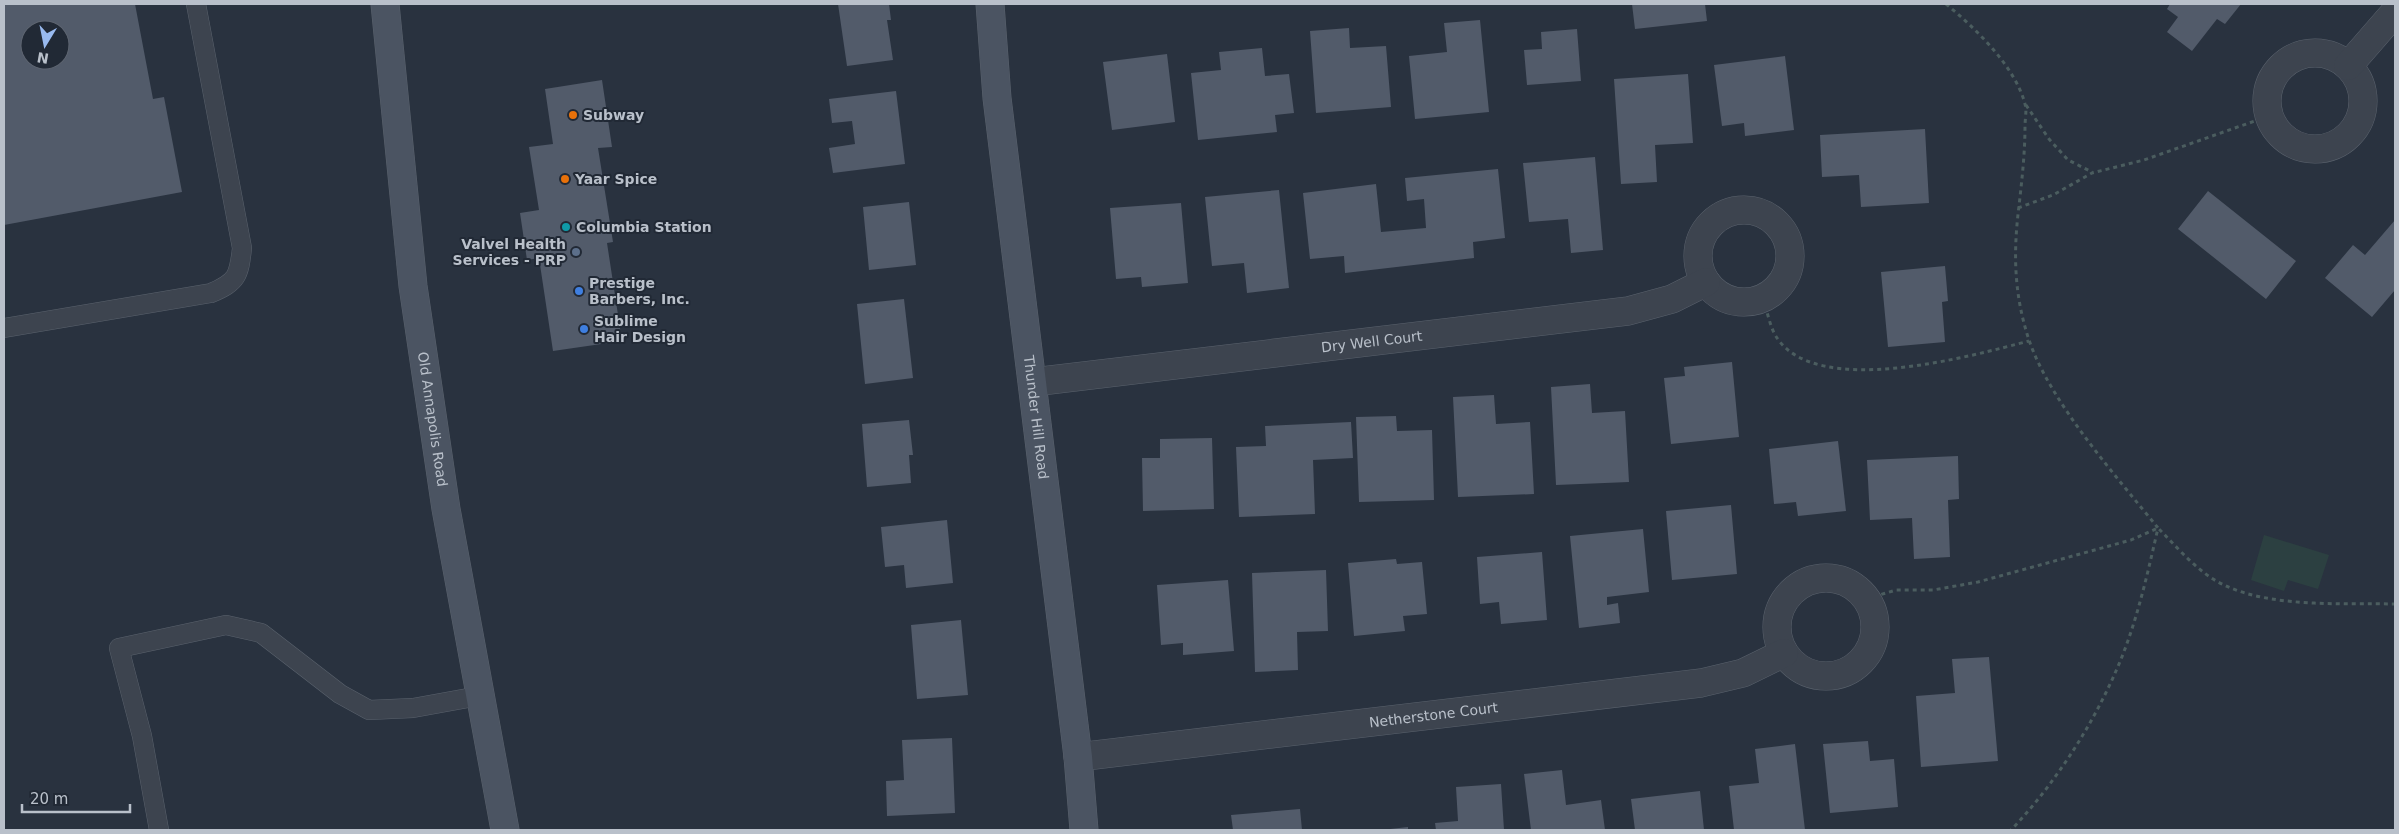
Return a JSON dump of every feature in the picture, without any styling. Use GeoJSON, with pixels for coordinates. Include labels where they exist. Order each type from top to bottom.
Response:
{"type":"FeatureCollection","features":[{"type":"Feature","properties":{"kind":"street","name":"Old Annapolis Road"},"geometry":{"type":"LineString","coordinates":[[385,4],[412,286],[446,509],[505,830]]}},
{"type":"Feature","properties":{"kind":"street","name":"Thunder Hill Road"},"geometry":{"type":"LineString","coordinates":[[994,4],[997,98],[1078,757],[1084,830]]}},
{"type":"Feature","properties":{"kind":"street"},"geometry":{"type":"LineString","coordinates":[[2348,66],[2395,12]]}},
{"type":"Feature","properties":{"kind":"street"},"geometry":{"type":"LineString","coordinates":[[2320,53],[2335,58],[2348,66],[2358,79],[2363,94],[2363,110],[2358,125],[2348,137],[2334,146],[2319,150],[2303,148],[2288,141],[2276,130],[2269,116],[2267,100],[2270,85],[2278,71],[2289,61],[2304,55],[2320,53]]}},
{"type":"Feature","properties":{"kind":"street"},"geometry":{"type":"LineString","coordinates":[[1749,211],[1763,214],[1776,223],[1785,235],[1790,249],[1789,264],[1784,278],[1775,290],[1763,298],[1747,302],[1732,301],[1717,294],[1706,282],[1699,269],[1698,254],[1701,239],[1709,227],[1720,217],[1734,212],[1749,211]]}},
{"type":"Feature","properties":{"kind":"street","name":"Dry Well Court"},"geometry":{"type":"LineString","coordinates":[[1033,382],[1628,310],[1672,299],[1706,282]]}},
{"type":"Feature","properties":{"kind":"street"},"geometry":{"type":"LineString","coordinates":[[1822,579],[1839,580],[1854,587],[1866,599],[1873,613],[1875,629],[1872,644],[1865,657],[1853,668],[1839,675],[1816,675],[1794,665],[1784,654],[1778,638],[1777,621],[1782,605],[1792,592],[1806,582],[1822,579]]}},
{"type":"Feature","properties":{"kind":"street","name":"Netherstone Court"},"geometry":{"type":"LineString","coordinates":[[1078,757],[1701,683],[1743,673],[1784,654]]}},
{"type":"Feature","properties":{"kind":"lane"},"geometry":{"type":"LineString","coordinates":[[4,328],[211,293],[230,284],[240,267],[242,248],[196,4]]}},
{"type":"Feature","properties":{"kind":"lane"},"geometry":{"type":"LineString","coordinates":[[159,830],[142,736],[119,648],[226,625],[261,633],[340,694],[370,710],[413,708],[479,696]]}},
{"type":"Feature","properties":{"kind":"path"},"geometry":{"type":"LineString","coordinates":[[1946,4],[1992,47],[2012,75],[2025,104],[2068,160],[2092,173]]}},
{"type":"Feature","properties":{"kind":"path"},"geometry":{"type":"LineString","coordinates":[[2025,104],[2025,158],[2018,208],[2014,274],[2030,341],[2053,389],[2125,488],[2158,528],[2193,564],[2224,585],[2266,597],[2311,603],[2395,604]]}},
{"type":"Feature","properties":{"kind":"path"},"geometry":{"type":"LineString","coordinates":[[2018,208],[2053,195],[2092,173],[2144,160],[2269,116]]}},
{"type":"Feature","properties":{"kind":"path"},"geometry":{"type":"LineString","coordinates":[[1763,298],[1776,337],[1789,350],[1812,364],[1842,368],[1891,369],[1955,360],[2030,341]]}},
{"type":"Feature","properties":{"kind":"path"},"geometry":{"type":"LineString","coordinates":[[1866,599],[1896,590],[1933,590],[1978,582],[2131,540],[2158,528]]}},
{"type":"Feature","properties":{"kind":"path"},"geometry":{"type":"LineString","coordinates":[[2012,830],[2061,768],[2116,671],[2135,618],[2158,528]]}},
{"type":"Feature","properties":{"kind":"green space"},"geometry":{"type":"Polygon","coordinates":[[[2264,535],[2329,555],[2318,589],[2288,580],[2284,591],[2251,580],[2264,535]]]}},
{"type":"Feature","properties":{"kind":"building"},"geometry":{"type":"Polygon","coordinates":[[[4,4],[135,4],[153,99],[164,97],[182,192],[4,225],[4,4]]]}},
{"type":"Feature","properties":{"kind":"building"},"geometry":{"type":"Polygon","coordinates":[[[838,4],[889,4],[891,20],[887,20],[893,60],[847,66],[838,4]]]}},
{"type":"Feature","properties":{"kind":"building"},"geometry":{"type":"Polygon","coordinates":[[[1632,4],[1705,4],[1707,21],[1635,29],[1632,4]]]}},
{"type":"Feature","properties":{"kind":"building"},"geometry":{"type":"Polygon","coordinates":[[[2170,4],[2241,4],[2225,24],[2217,19],[2192,51],[2167,32],[2178,17],[2167,9],[2170,4]]]}},
{"type":"Feature","properties":{"kind":"building"},"geometry":{"type":"Polygon","coordinates":[[[1480,20],[1489,112],[1415,119],[1409,56],[1447,52],[1444,23],[1480,20]]]}},
{"type":"Feature","properties":{"kind":"building"},"geometry":{"type":"Polygon","coordinates":[[[1349,28],[1350,48],[1386,46],[1391,107],[1316,113],[1310,31],[1349,28]]]}},
{"type":"Feature","properties":{"kind":"building"},"geometry":{"type":"Polygon","coordinates":[[[1577,29],[1581,81],[1527,85],[1524,50],[1542,49],[1541,32],[1577,29]]]}},
{"type":"Feature","properties":{"kind":"building"},"geometry":{"type":"Polygon","coordinates":[[[1262,48],[1265,76],[1289,74],[1294,113],[1275,115],[1277,132],[1198,140],[1191,73],[1221,70],[1219,52],[1262,48]]]}},
{"type":"Feature","properties":{"kind":"building"},"geometry":{"type":"Polygon","coordinates":[[[1167,54],[1175,122],[1112,130],[1103,62],[1167,54]]]}},
{"type":"Feature","properties":{"kind":"building"},"geometry":{"type":"Polygon","coordinates":[[[1785,56],[1794,130],[1745,136],[1744,123],[1722,126],[1714,65],[1785,56]]]}},
{"type":"Feature","properties":{"kind":"building"},"geometry":{"type":"Polygon","coordinates":[[[1688,74],[1693,143],[1655,145],[1657,182],[1621,184],[1614,79],[1688,74]]]}},
{"type":"Feature","properties":{"kind":"building","name":"Columbia Station"},"geometry":{"type":"Polygon","coordinates":[[[602,80],[612,147],[598,148],[613,242],[607,243],[622,341],[553,351],[539,258],[527,260],[520,213],[539,210],[529,147],[553,144],[545,89],[602,80]]]}},
{"type":"Feature","properties":{"kind":"building"},"geometry":{"type":"Polygon","coordinates":[[[896,91],[905,164],[833,173],[829,148],[855,144],[852,121],[832,123],[829,99],[896,91]]]}},
{"type":"Feature","properties":{"kind":"building"},"geometry":{"type":"Polygon","coordinates":[[[1925,129],[1929,203],[1861,207],[1859,175],[1822,177],[1820,135],[1925,129]]]}},
{"type":"Feature","properties":{"kind":"building"},"geometry":{"type":"Polygon","coordinates":[[[1595,157],[1603,250],[1571,253],[1568,219],[1529,222],[1523,163],[1595,157]]]}},
{"type":"Feature","properties":{"kind":"building"},"geometry":{"type":"Polygon","coordinates":[[[1498,169],[1505,238],[1473,242],[1474,258],[1345,273],[1344,256],[1310,259],[1303,193],[1376,184],[1381,232],[1426,228],[1424,199],[1407,201],[1405,178],[1498,169]]]}},
{"type":"Feature","properties":{"kind":"building"},"geometry":{"type":"Polygon","coordinates":[[[1279,190],[1289,288],[1247,293],[1244,263],[1212,266],[1205,197],[1279,190]]]}},
{"type":"Feature","properties":{"kind":"building"},"geometry":{"type":"Polygon","coordinates":[[[2208,191],[2296,261],[2266,299],[2178,229],[2208,191]]]}},
{"type":"Feature","properties":{"kind":"building"},"geometry":{"type":"Polygon","coordinates":[[[909,202],[916,265],[869,270],[863,207],[909,202]]]}},
{"type":"Feature","properties":{"kind":"building"},"geometry":{"type":"Polygon","coordinates":[[[1181,203],[1188,283],[1142,287],[1141,277],[1116,279],[1110,208],[1181,203]]]}},
{"type":"Feature","properties":{"kind":"building"},"geometry":{"type":"Polygon","coordinates":[[[2395,220],[2395,290],[2372,317],[2325,278],[2353,245],[2365,255],[2395,220]]]}},
{"type":"Feature","properties":{"kind":"building"},"geometry":{"type":"Polygon","coordinates":[[[1945,266],[1948,301],[1942,302],[1945,342],[1888,347],[1881,272],[1945,266]]]}},
{"type":"Feature","properties":{"kind":"building"},"geometry":{"type":"Polygon","coordinates":[[[904,299],[913,378],[865,384],[857,304],[904,299]]]}},
{"type":"Feature","properties":{"kind":"building"},"geometry":{"type":"Polygon","coordinates":[[[1732,362],[1739,437],[1671,444],[1664,378],[1685,376],[1684,367],[1732,362]]]}},
{"type":"Feature","properties":{"kind":"building"},"geometry":{"type":"Polygon","coordinates":[[[1590,384],[1592,413],[1625,411],[1629,482],[1556,485],[1551,387],[1590,384]]]}},
{"type":"Feature","properties":{"kind":"building"},"geometry":{"type":"Polygon","coordinates":[[[1494,395],[1496,424],[1530,422],[1534,494],[1458,497],[1453,397],[1494,395]]]}},
{"type":"Feature","properties":{"kind":"building"},"geometry":{"type":"Polygon","coordinates":[[[1396,416],[1397,431],[1432,430],[1434,500],[1359,502],[1356,417],[1396,416]]]}},
{"type":"Feature","properties":{"kind":"building"},"geometry":{"type":"Polygon","coordinates":[[[909,420],[913,455],[909,455],[911,483],[867,487],[862,424],[909,420]]]}},
{"type":"Feature","properties":{"kind":"building"},"geometry":{"type":"Polygon","coordinates":[[[1351,422],[1353,458],[1313,460],[1315,514],[1239,517],[1236,447],[1266,446],[1265,426],[1351,422]]]}},
{"type":"Feature","properties":{"kind":"building"},"geometry":{"type":"Polygon","coordinates":[[[1212,438],[1214,509],[1143,511],[1142,458],[1160,458],[1160,439],[1212,438]]]}},
{"type":"Feature","properties":{"kind":"building"},"geometry":{"type":"Polygon","coordinates":[[[1838,441],[1846,511],[1798,516],[1796,502],[1774,504],[1769,449],[1838,441]]]}},
{"type":"Feature","properties":{"kind":"building"},"geometry":{"type":"Polygon","coordinates":[[[1958,456],[1959,499],[1948,500],[1950,557],[1914,559],[1912,518],[1870,520],[1867,460],[1958,456]]]}},
{"type":"Feature","properties":{"kind":"building"},"geometry":{"type":"Polygon","coordinates":[[[1731,505],[1737,574],[1672,580],[1666,511],[1731,505]]]}},
{"type":"Feature","properties":{"kind":"building"},"geometry":{"type":"Polygon","coordinates":[[[947,520],[953,583],[906,588],[904,565],[885,567],[881,527],[947,520]]]}},
{"type":"Feature","properties":{"kind":"building"},"geometry":{"type":"Polygon","coordinates":[[[1643,529],[1649,592],[1607,597],[1607,605],[1618,603],[1620,623],[1579,628],[1570,536],[1643,529]]]}},
{"type":"Feature","properties":{"kind":"building"},"geometry":{"type":"Polygon","coordinates":[[[1542,552],[1547,620],[1501,624],[1499,602],[1480,604],[1477,557],[1542,552]]]}},
{"type":"Feature","properties":{"kind":"building"},"geometry":{"type":"Polygon","coordinates":[[[1396,559],[1397,564],[1422,562],[1427,614],[1403,616],[1405,631],[1354,636],[1348,563],[1396,559]]]}},
{"type":"Feature","properties":{"kind":"building"},"geometry":{"type":"Polygon","coordinates":[[[1326,570],[1328,631],[1297,632],[1298,670],[1255,672],[1252,573],[1326,570]]]}},
{"type":"Feature","properties":{"kind":"building"},"geometry":{"type":"Polygon","coordinates":[[[1228,580],[1234,651],[1183,655],[1183,643],[1161,645],[1157,585],[1228,580]]]}},
{"type":"Feature","properties":{"kind":"building"},"geometry":{"type":"Polygon","coordinates":[[[961,620],[968,695],[917,699],[911,625],[961,620]]]}},
{"type":"Feature","properties":{"kind":"building"},"geometry":{"type":"Polygon","coordinates":[[[1989,657],[1998,761],[1921,767],[1916,696],[1955,693],[1952,659],[1989,657]]]}},
{"type":"Feature","properties":{"kind":"building"},"geometry":{"type":"Polygon","coordinates":[[[952,738],[955,813],[887,816],[886,781],[904,780],[902,740],[952,738]]]}},
{"type":"Feature","properties":{"kind":"building"},"geometry":{"type":"Polygon","coordinates":[[[1868,741],[1870,761],[1894,759],[1898,807],[1830,813],[1823,744],[1868,741]]]}},
{"type":"Feature","properties":{"kind":"building"},"geometry":{"type":"Polygon","coordinates":[[[1795,744],[1805,830],[1734,830],[1729,786],[1759,783],[1755,749],[1795,744]]]}},
{"type":"Feature","properties":{"kind":"building"},"geometry":{"type":"Polygon","coordinates":[[[1562,770],[1566,805],[1601,800],[1605,830],[1531,830],[1524,774],[1562,770]]]}},
{"type":"Feature","properties":{"kind":"building"},"geometry":{"type":"Polygon","coordinates":[[[1501,784],[1504,830],[1436,830],[1435,823],[1458,821],[1456,787],[1501,784]]]}},
{"type":"Feature","properties":{"kind":"building"},"geometry":{"type":"Polygon","coordinates":[[[1700,791],[1704,830],[1635,830],[1631,799],[1700,791]]]}},
{"type":"Feature","properties":{"kind":"building"},"geometry":{"type":"Polygon","coordinates":[[[1300,809],[1302,830],[1233,830],[1231,815],[1300,809]]]}},
{"type":"Feature","properties":{"kind":"building"},"geometry":{"type":"Polygon","coordinates":[[[1408,827],[1408,830],[1390,829],[1408,827]]]}},
{"type":"Feature","properties":{"kind":"place","name":"Subway"},"geometry":{"type":"Point","coordinates":[573,115]}},
{"type":"Feature","properties":{"kind":"place","name":"Yaar Spice"},"geometry":{"type":"Point","coordinates":[565,179]}},
{"type":"Feature","properties":{"kind":"place","name":"Columbia Station"},"geometry":{"type":"Point","coordinates":[566,227]}},
{"type":"Feature","properties":{"kind":"place","name":"Valvel Health Services - PRP"},"geometry":{"type":"Point","coordinates":[576,252]}},
{"type":"Feature","properties":{"kind":"place","name":"Prestige Barbers, Inc."},"geometry":{"type":"Point","coordinates":[579,291]}},
{"type":"Feature","properties":{"kind":"place","name":"Sublime Hair Design"},"geometry":{"type":"Point","coordinates":[584,329]}}]}
